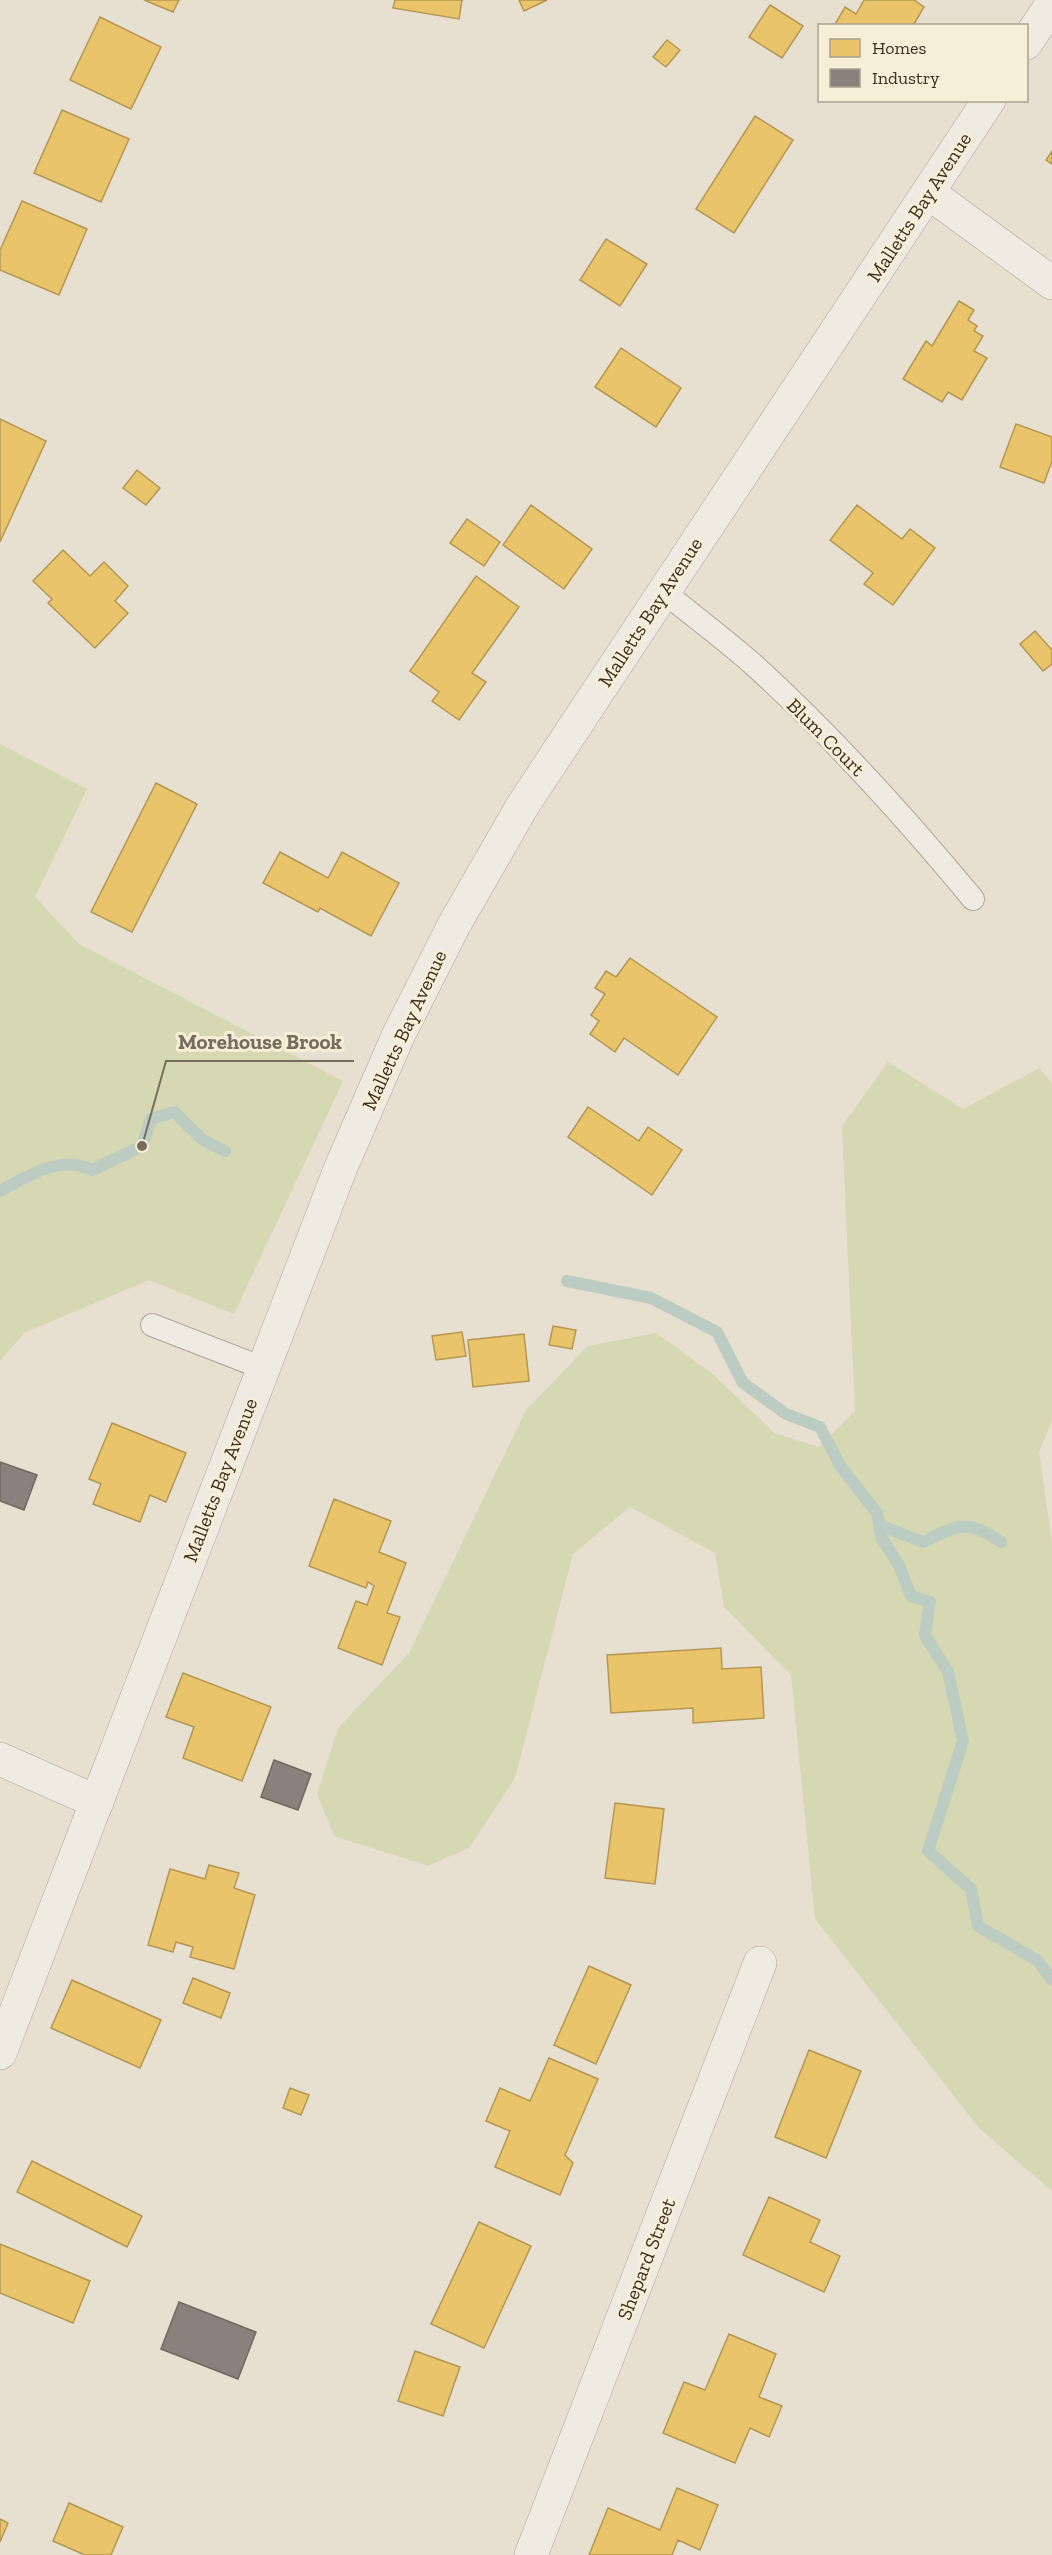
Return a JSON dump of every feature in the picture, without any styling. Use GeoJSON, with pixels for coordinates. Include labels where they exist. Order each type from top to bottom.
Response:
{"type":"FeatureCollection","features":[{"type":"Feature","properties":{"kind":"street"},"geometry":{"type":"LineString","coordinates":[[1028,40],[1052,4]]}},
{"type":"Feature","properties":{"kind":"street","name":"Malletts Bay Avenue"},"geometry":{"type":"LineString","coordinates":[[0,2053],[340,1167],[398,1036],[454,925],[523,805],[988,102]]}},
{"type":"Feature","properties":{"kind":"street"},"geometry":{"type":"LineString","coordinates":[[928,193],[1052,283]]}},
{"type":"Feature","properties":{"kind":"street"},"geometry":{"type":"LineString","coordinates":[[0,1759],[96,1802]]}},
{"type":"Feature","properties":{"kind":"street","name":"Shepard Street"},"geometry":{"type":"LineString","coordinates":[[531,2555],[760,1963]]}},
{"type":"Feature","properties":{"kind":"lane","name":"Blum Court"},"geometry":{"type":"LineString","coordinates":[[663,591],[753,665],[834,742],[909,823],[973,899]]}},
{"type":"Feature","properties":{"kind":"lane"},"geometry":{"type":"LineString","coordinates":[[152,1325],[263,1368]]}},
{"type":"Feature","properties":{"kind":"green space"},"geometry":{"type":"Polygon","coordinates":[[[0,744],[87,789],[35,897],[79,944],[343,1081],[234,1314],[149,1280],[24,1333],[0,1361],[0,744]]]}},
{"type":"Feature","properties":{"kind":"green space"},"geometry":{"type":"Polygon","coordinates":[[[888,1062],[963,1109],[1039,1068],[1052,1083],[1052,1421],[1039,1452],[1052,1542],[1052,2191],[979,2128],[815,1919],[791,1675],[724,1607],[715,1553],[630,1507],[573,1554],[515,1778],[470,1847],[428,1866],[334,1836],[317,1794],[338,1728],[409,1653],[526,1410],[588,1346],[656,1333],[714,1375],[774,1433],[819,1447],[855,1411],[842,1126],[888,1062]]]}},
{"type":"Feature","properties":{"kind":"building: Homes"},"geometry":{"type":"Polygon","coordinates":[[[144,0],[179,0],[173,12],[144,0]]]}},
{"type":"Feature","properties":{"kind":"building: Homes"},"geometry":{"type":"Polygon","coordinates":[[[395,0],[462,0],[459,19],[393,8],[395,0]]]}},
{"type":"Feature","properties":{"kind":"building: Homes"},"geometry":{"type":"Polygon","coordinates":[[[519,0],[547,0],[524,11],[519,0]]]}},
{"type":"Feature","properties":{"kind":"building: Homes"},"geometry":{"type":"Polygon","coordinates":[[[864,0],[914,0],[924,7],[914,24],[835,24],[845,7],[856,14],[864,0]]]}},
{"type":"Feature","properties":{"kind":"building: Homes"},"geometry":{"type":"Polygon","coordinates":[[[770,5],[803,26],[782,58],[749,37],[770,5]]]}},
{"type":"Feature","properties":{"kind":"building: Homes"},"geometry":{"type":"Polygon","coordinates":[[[100,17],[161,47],[131,109],[70,80],[100,17]]]}},
{"type":"Feature","properties":{"kind":"building: Homes"},"geometry":{"type":"Polygon","coordinates":[[[667,40],[680,50],[666,67],[653,57],[667,40]]]}},
{"type":"Feature","properties":{"kind":"building: Homes"},"geometry":{"type":"Polygon","coordinates":[[[62,110],[129,139],[101,202],[34,173],[62,110]]]}},
{"type":"Feature","properties":{"kind":"building: Homes"},"geometry":{"type":"Polygon","coordinates":[[[755,116],[793,140],[734,233],[696,209],[755,116]]]}},
{"type":"Feature","properties":{"kind":"building: Homes"},"geometry":{"type":"Polygon","coordinates":[[[1052,151],[1052,164],[1046,160],[1052,151]]]}},
{"type":"Feature","properties":{"kind":"building: Homes"},"geometry":{"type":"Polygon","coordinates":[[[22,201],[87,229],[59,295],[0,270],[0,250],[22,201]]]}},
{"type":"Feature","properties":{"kind":"building: Homes"},"geometry":{"type":"Polygon","coordinates":[[[606,239],[647,264],[620,306],[580,280],[606,239]]]}},
{"type":"Feature","properties":{"kind":"building: Homes"},"geometry":{"type":"Polygon","coordinates":[[[959,301],[974,310],[968,320],[977,326],[974,331],[983,336],[974,351],[987,358],[962,400],[948,392],[942,402],[903,379],[926,341],[932,346],[959,301]]]}},
{"type":"Feature","properties":{"kind":"building: Homes"},"geometry":{"type":"Polygon","coordinates":[[[621,348],[681,388],[656,427],[595,387],[621,348]]]}},
{"type":"Feature","properties":{"kind":"building: Homes"},"geometry":{"type":"Polygon","coordinates":[[[0,419],[46,441],[0,542],[0,419]]]}},
{"type":"Feature","properties":{"kind":"building: Homes"},"geometry":{"type":"Polygon","coordinates":[[[1016,424],[1052,437],[1052,461],[1044,483],[1000,467],[1016,424]]]}},
{"type":"Feature","properties":{"kind":"building: Homes"},"geometry":{"type":"Polygon","coordinates":[[[137,470],[160,488],[146,505],[123,488],[137,470]]]}},
{"type":"Feature","properties":{"kind":"building: Homes"},"geometry":{"type":"Polygon","coordinates":[[[531,505],[592,549],[564,589],[503,545],[531,505]]]}},
{"type":"Feature","properties":{"kind":"building: Homes"},"geometry":{"type":"Polygon","coordinates":[[[857,505],[902,539],[910,529],[935,548],[893,605],[864,584],[873,573],[830,540],[857,505]]]}},
{"type":"Feature","properties":{"kind":"building: Homes"},"geometry":{"type":"Polygon","coordinates":[[[467,519],[500,542],[484,566],[450,543],[467,519]]]}},
{"type":"Feature","properties":{"kind":"building: Homes"},"geometry":{"type":"Polygon","coordinates":[[[63,550],[90,576],[104,562],[128,586],[115,601],[128,613],[95,648],[48,603],[52,599],[33,581],[63,550]]]}},
{"type":"Feature","properties":{"kind":"building: Homes"},"geometry":{"type":"Polygon","coordinates":[[[476,576],[519,607],[472,673],[486,682],[459,720],[432,701],[439,692],[410,671],[476,576]]]}},
{"type":"Feature","properties":{"kind":"building: Homes"},"geometry":{"type":"Polygon","coordinates":[[[1035,631],[1052,650],[1052,664],[1043,671],[1020,644],[1035,631]]]}},
{"type":"Feature","properties":{"kind":"building: Homes"},"geometry":{"type":"Polygon","coordinates":[[[156,783],[197,804],[132,932],[91,912],[156,783]]]}},
{"type":"Feature","properties":{"kind":"building: Homes"},"geometry":{"type":"Polygon","coordinates":[[[280,852],[328,878],[342,852],[399,883],[371,936],[320,908],[318,912],[263,883],[280,852]]]}},
{"type":"Feature","properties":{"kind":"building: Homes"},"geometry":{"type":"Polygon","coordinates":[[[630,958],[717,1017],[678,1075],[624,1038],[615,1052],[590,1034],[599,1021],[591,1015],[605,994],[595,988],[606,971],[616,977],[630,958]]]}},
{"type":"Feature","properties":{"kind":"building: Homes"},"geometry":{"type":"Polygon","coordinates":[[[588,1107],[639,1141],[648,1127],[682,1150],[652,1195],[568,1137],[588,1107]]]}},
{"type":"Feature","properties":{"kind":"building: Homes"},"geometry":{"type":"Polygon","coordinates":[[[553,1326],[576,1330],[572,1349],[549,1345],[553,1326]]]}},
{"type":"Feature","properties":{"kind":"building: Homes"},"geometry":{"type":"Polygon","coordinates":[[[462,1332],[466,1356],[436,1360],[432,1336],[462,1332]]]}},
{"type":"Feature","properties":{"kind":"building: Homes"},"geometry":{"type":"Polygon","coordinates":[[[524,1334],[529,1381],[473,1387],[468,1340],[524,1334]]]}},
{"type":"Feature","properties":{"kind":"building: Homes"},"geometry":{"type":"Polygon","coordinates":[[[112,1423],[186,1453],[166,1502],[150,1495],[140,1522],[93,1504],[101,1484],[89,1479],[112,1423]]]}},
{"type":"Feature","properties":{"kind":"building: Homes"},"geometry":{"type":"Polygon","coordinates":[[[334,1499],[391,1521],[379,1552],[406,1563],[387,1613],[400,1617],[382,1665],[338,1648],[356,1601],[367,1605],[374,1586],[368,1582],[366,1588],[309,1566],[334,1499]]]}},
{"type":"Feature","properties":{"kind":"building: Homes"},"geometry":{"type":"Polygon","coordinates":[[[721,1648],[722,1669],[761,1667],[764,1718],[693,1723],[693,1708],[611,1713],[607,1655],[721,1648]]]}},
{"type":"Feature","properties":{"kind":"building: Homes"},"geometry":{"type":"Polygon","coordinates":[[[183,1673],[271,1707],[242,1781],[183,1758],[194,1727],[166,1717],[183,1673]]]}},
{"type":"Feature","properties":{"kind":"building: Homes"},"geometry":{"type":"Polygon","coordinates":[[[615,1803],[664,1809],[655,1884],[605,1878],[615,1803]]]}},
{"type":"Feature","properties":{"kind":"building: Homes"},"geometry":{"type":"Polygon","coordinates":[[[209,1865],[239,1873],[234,1888],[255,1895],[234,1969],[190,1957],[193,1947],[176,1942],[173,1952],[148,1945],[170,1869],[205,1879],[209,1865]]]}},
{"type":"Feature","properties":{"kind":"building: Homes"},"geometry":{"type":"Polygon","coordinates":[[[589,1966],[631,1985],[596,2064],[554,2045],[589,1966]]]}},
{"type":"Feature","properties":{"kind":"building: Homes"},"geometry":{"type":"Polygon","coordinates":[[[193,1978],[230,1993],[221,2018],[183,2003],[193,1978]]]}},
{"type":"Feature","properties":{"kind":"building: Homes"},"geometry":{"type":"Polygon","coordinates":[[[72,1980],[161,2020],[140,2068],[51,2028],[72,1980]]]}},
{"type":"Feature","properties":{"kind":"building: Homes"},"geometry":{"type":"Polygon","coordinates":[[[809,2050],[861,2071],[826,2158],[775,2137],[809,2050]]]}},
{"type":"Feature","properties":{"kind":"building: Homes"},"geometry":{"type":"Polygon","coordinates":[[[549,2058],[598,2079],[565,2155],[573,2163],[560,2195],[495,2167],[510,2131],[486,2121],[500,2088],[530,2101],[549,2058]]]}},
{"type":"Feature","properties":{"kind":"building: Homes"},"geometry":{"type":"Polygon","coordinates":[[[290,2088],[309,2095],[301,2115],[283,2108],[290,2088]]]}},
{"type":"Feature","properties":{"kind":"building: Homes"},"geometry":{"type":"Polygon","coordinates":[[[32,2161],[142,2216],[127,2247],[17,2192],[32,2161]]]}},
{"type":"Feature","properties":{"kind":"building: Homes"},"geometry":{"type":"Polygon","coordinates":[[[769,2197],[820,2220],[810,2242],[840,2256],[824,2292],[743,2255],[769,2197]]]}},
{"type":"Feature","properties":{"kind":"building: Homes"},"geometry":{"type":"Polygon","coordinates":[[[479,2222],[531,2246],[484,2348],[431,2324],[479,2222]]]}},
{"type":"Feature","properties":{"kind":"building: Homes"},"geometry":{"type":"Polygon","coordinates":[[[0,2244],[90,2281],[73,2323],[0,2293],[0,2244]]]}},
{"type":"Feature","properties":{"kind":"building: Homes"},"geometry":{"type":"Polygon","coordinates":[[[729,2334],[776,2354],[759,2397],[782,2406],[769,2437],[750,2428],[735,2463],[663,2433],[684,2382],[705,2390],[729,2334]]]}},
{"type":"Feature","properties":{"kind":"building: Homes"},"geometry":{"type":"Polygon","coordinates":[[[415,2351],[460,2367],[443,2416],[398,2401],[415,2351]]]}},
{"type":"Feature","properties":{"kind":"building: Homes"},"geometry":{"type":"Polygon","coordinates":[[[677,2488],[718,2505],[700,2550],[678,2540],[672,2555],[589,2555],[608,2508],[660,2530],[677,2488]]]}},
{"type":"Feature","properties":{"kind":"building: Homes"},"geometry":{"type":"Polygon","coordinates":[[[69,2503],[123,2527],[111,2555],[85,2555],[53,2541],[69,2503]]]}},
{"type":"Feature","properties":{"kind":"building: Homes"},"geometry":{"type":"Polygon","coordinates":[[[0,2519],[8,2523],[0,2542],[0,2519]]]}},
{"type":"Feature","properties":{"kind":"building: Industry"},"geometry":{"type":"Polygon","coordinates":[[[0,1462],[37,1475],[24,1510],[0,1501],[0,1462]]]}},
{"type":"Feature","properties":{"kind":"building: Industry"},"geometry":{"type":"Polygon","coordinates":[[[274,1760],[311,1774],[298,1810],[261,1797],[274,1760]]]}},
{"type":"Feature","properties":{"kind":"building: Industry"},"geometry":{"type":"Polygon","coordinates":[[[179,2302],[256,2332],[238,2379],[161,2349],[179,2302]]]}},
{"type":"Feature","properties":{"kind":"waterway"},"geometry":{"type":"LineString","coordinates":[[0,1191],[45,1169],[57,1166],[69,1164],[92,1170],[142,1146],[151,1119],[174,1112],[203,1140],[225,1151]]}},
{"type":"Feature","properties":{"kind":"waterway"},"geometry":{"type":"LineString","coordinates":[[567,1281],[651,1298],[717,1332],[743,1383],[786,1414],[820,1427],[841,1467],[877,1513],[881,1537],[899,1565],[911,1596],[930,1602],[925,1635],[948,1672],[963,1741],[928,1851],[971,1889],[978,1926],[1037,1960],[1052,1980]]}},
{"type":"Feature","properties":{"kind":"waterway"},"geometry":{"type":"LineString","coordinates":[[879,1525],[923,1542],[945,1531],[962,1527],[979,1529],[1001,1542]]}},
{"type":"Feature","properties":{"kind":"place","name":"Morehouse Brook"},"geometry":{"type":"Point","coordinates":[142,1146]}}]}
